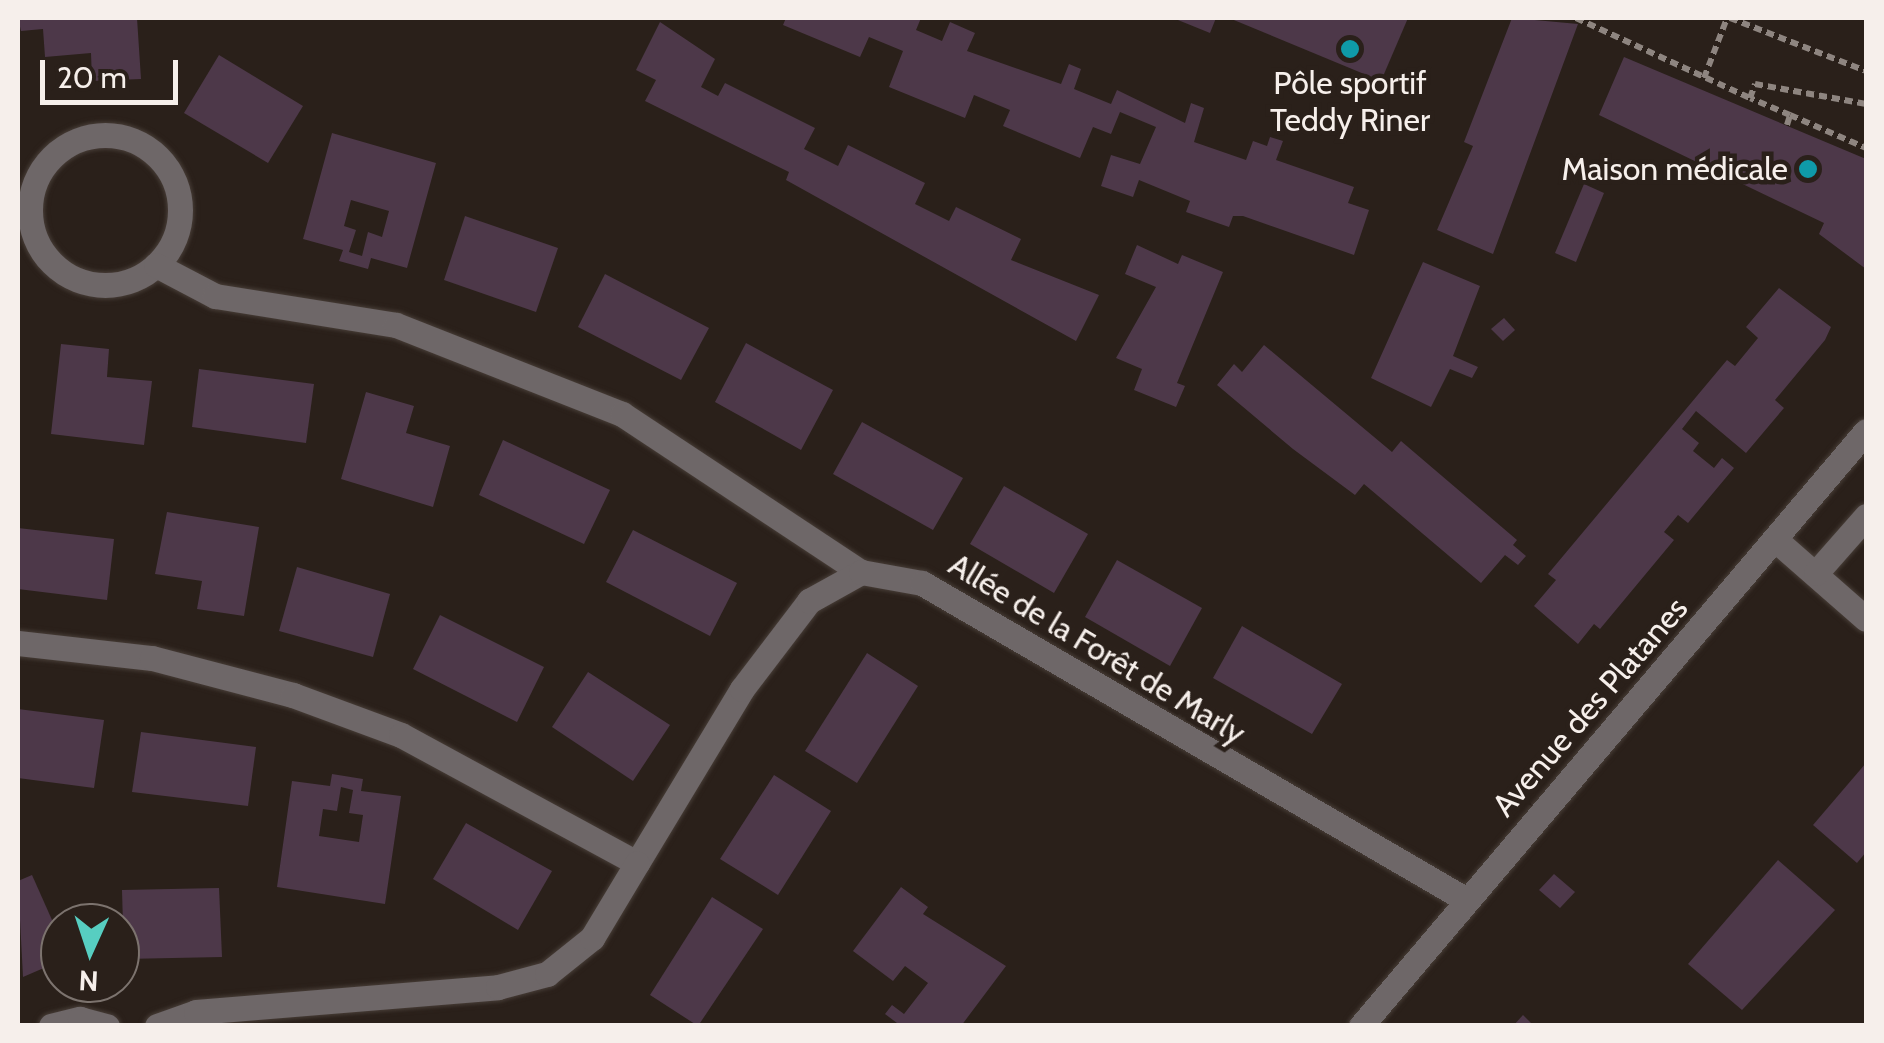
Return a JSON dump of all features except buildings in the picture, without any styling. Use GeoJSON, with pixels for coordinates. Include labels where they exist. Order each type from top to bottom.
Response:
{"type":"FeatureCollection","features":[{"type":"Feature","properties":{"kind":"street"},"geometry":{"type":"LineString","coordinates":[[156,266],[179,224],[180,200],[160,158],[118,135],[71,142],[50,158],[36,179],[32,229],[60,271],[109,285],[156,266],[215,296],[396,325],[622,414],[861,572],[808,601],[742,688],[592,938],[547,974],[498,987],[196,1012],[158,1026]]}},
{"type":"Feature","properties":{"kind":"street","name":"Avenue des Platanes"},"geometry":{"type":"LineString","coordinates":[[1360,1026],[1465,899],[1778,542],[1866,431]]}},
{"type":"Feature","properties":{"kind":"street"},"geometry":{"type":"LineString","coordinates":[[1816,573],[1866,516]]}},
{"type":"Feature","properties":{"kind":"street"},"geometry":{"type":"LineString","coordinates":[[1778,542],[1866,620]]}},
{"type":"Feature","properties":{"kind":"street","name":"Allée de la Forêt de Marly"},"geometry":{"type":"LineString","coordinates":[[861,572],[922,583],[1465,899]]}},
{"type":"Feature","properties":{"kind":"street"},"geometry":{"type":"LineString","coordinates":[[18,643],[152,658],[293,694],[401,735],[637,863]]}},
{"type":"Feature","properties":{"kind":"street"},"geometry":{"type":"LineString","coordinates":[[51,1026],[80,1019],[107,1026]]}},
{"type":"Feature","properties":{"kind":"path"},"geometry":{"type":"LineString","coordinates":[[1576,18],[1866,148]]}},
{"type":"Feature","properties":{"kind":"path"},"geometry":{"type":"LineString","coordinates":[[1704,78],[1728,18],[1866,71]]}},
{"type":"Feature","properties":{"kind":"path"},"geometry":{"type":"LineString","coordinates":[[1750,98],[1755,84],[1866,104]]}},
{"type":"Feature","properties":{"kind":"path"},"geometry":{"type":"LineString","coordinates":[[1787,126],[1790,115]]}},
{"type":"Feature","properties":{"kind":"place","name":"Pôle sportif Teddy Riner"},"geometry":{"type":"Point","coordinates":[1350,49]}},
{"type":"Feature","properties":{"kind":"place","name":"Maison médicale"},"geometry":{"type":"Point","coordinates":[1808,169]}}]}
